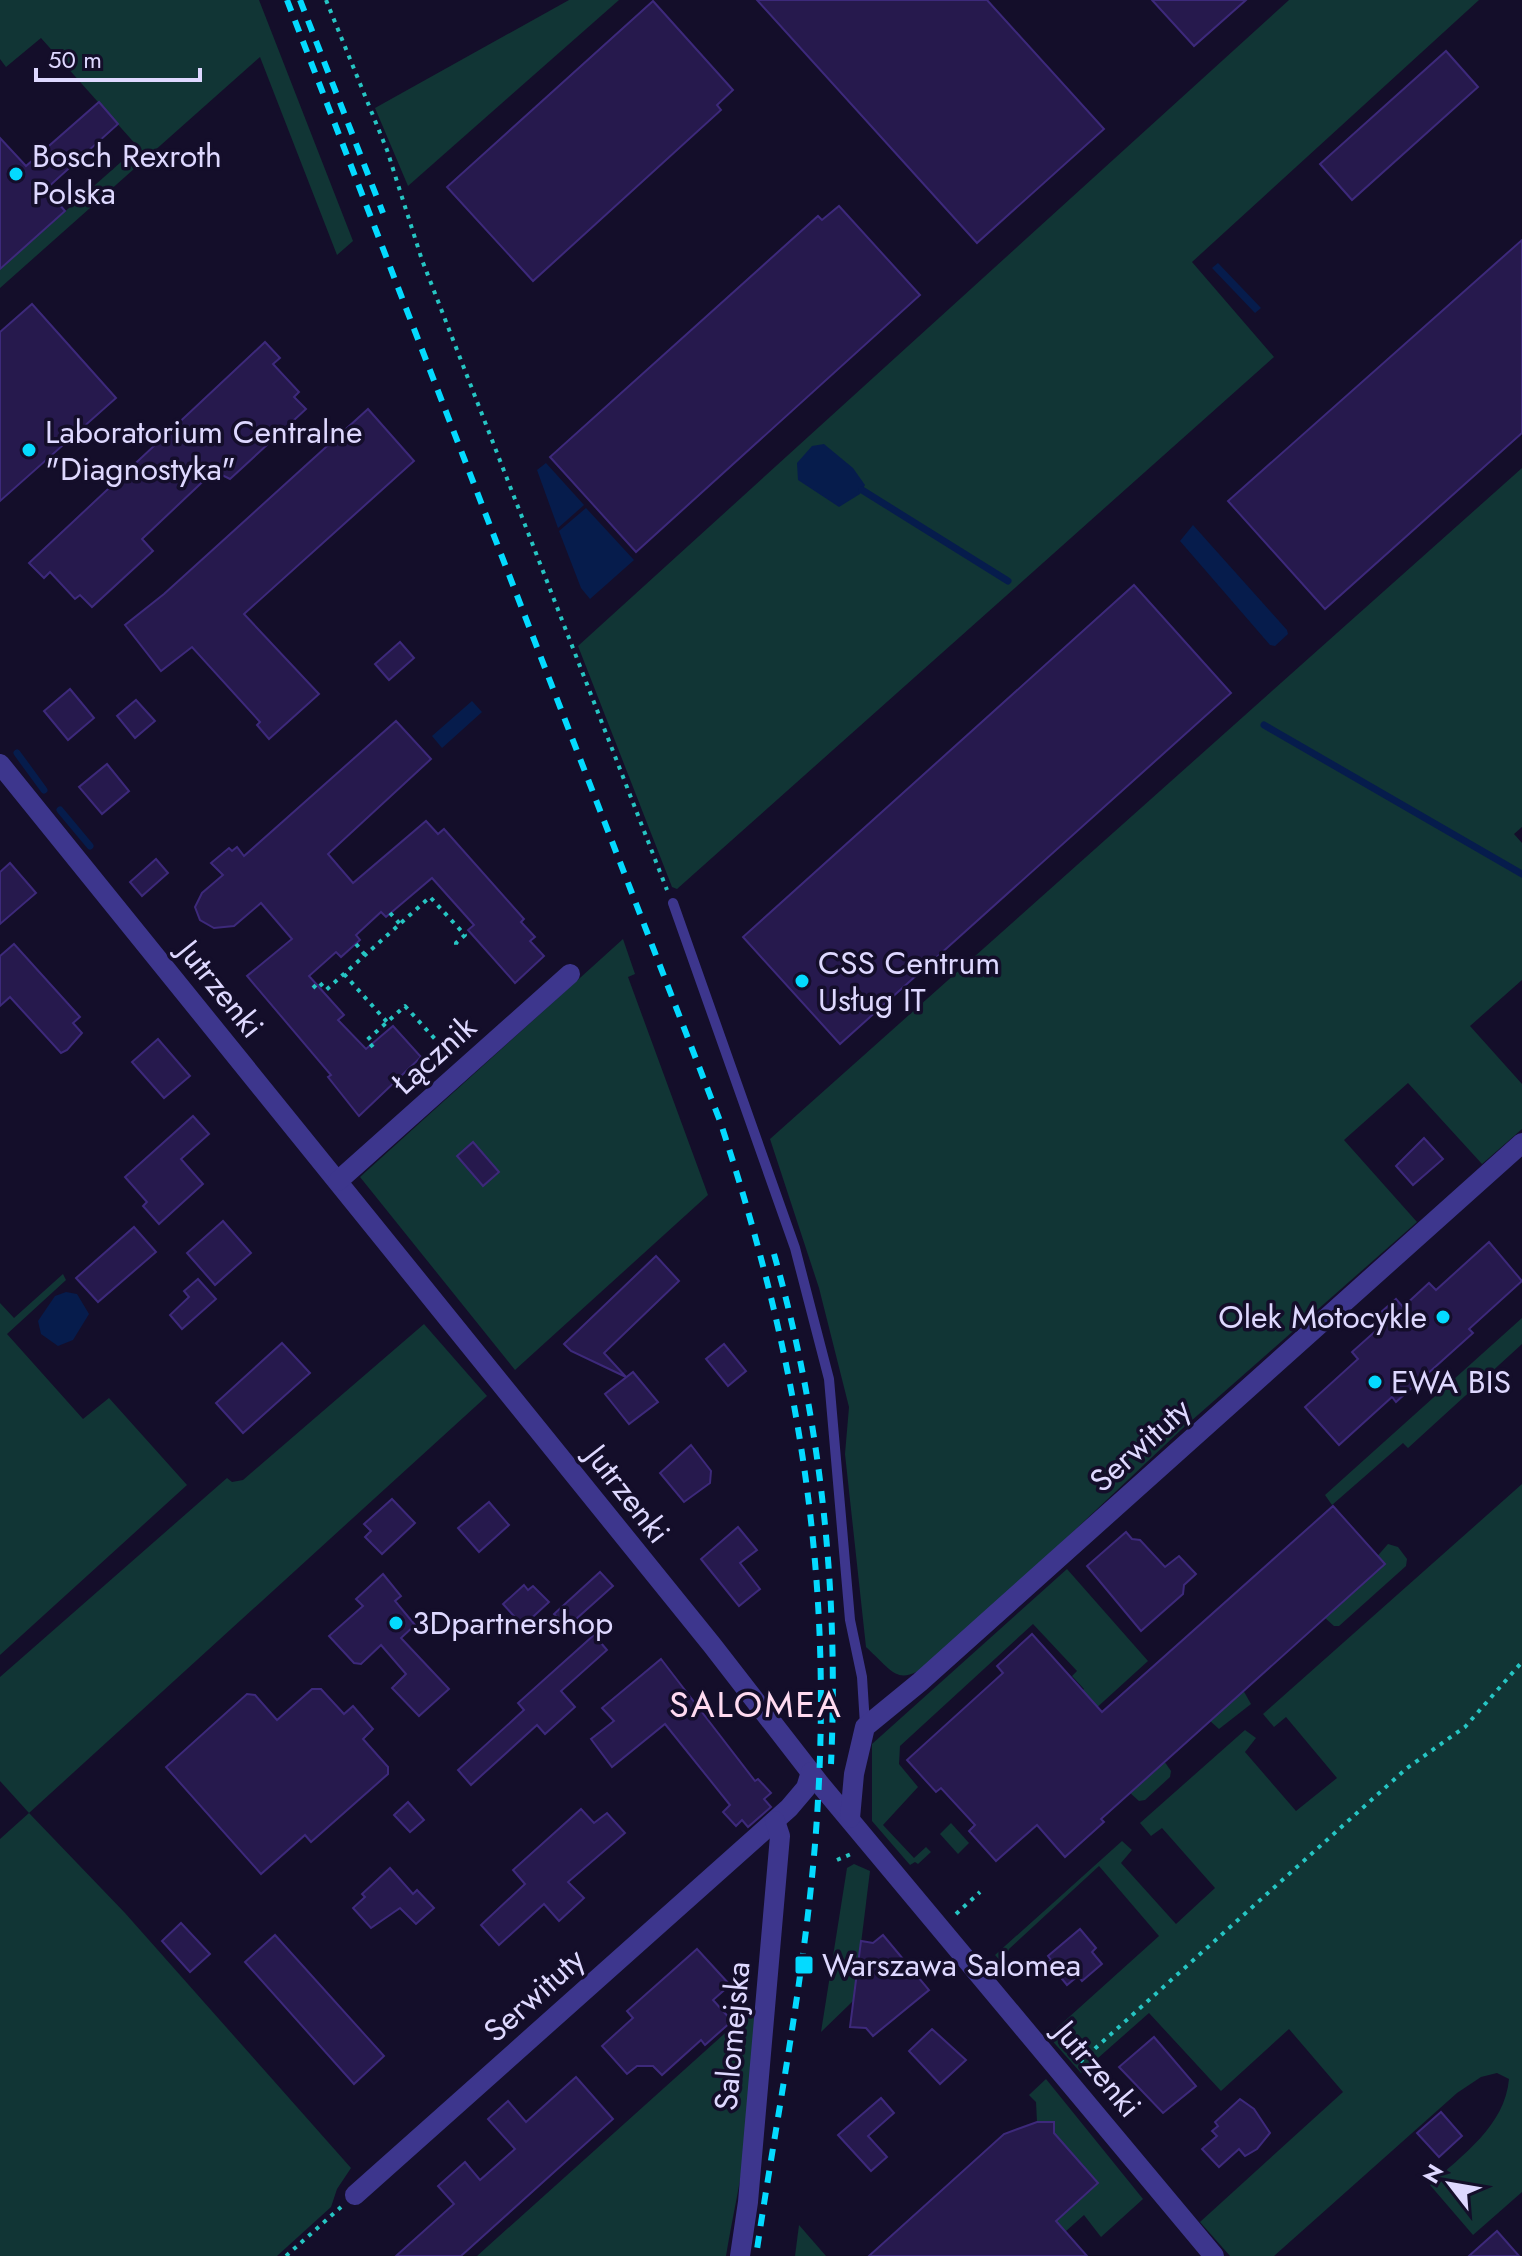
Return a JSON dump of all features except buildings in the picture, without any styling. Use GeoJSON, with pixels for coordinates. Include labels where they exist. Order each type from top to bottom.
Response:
{"type":"FeatureCollection","features":[{"type":"Feature","properties":{"kind":"street","name":"Jutrzenki"},"geometry":{"type":"LineString","coordinates":[[0,764],[811,1772],[1214,2256]]}},
{"type":"Feature","properties":{"kind":"street","name":"Łącznik"},"geometry":{"type":"LineString","coordinates":[[338,1181],[570,974]]}},
{"type":"Feature","properties":{"kind":"street","name":"Serwituty"},"geometry":{"type":"LineString","coordinates":[[865,1727],[944,1661],[1522,1143]]}},
{"type":"Feature","properties":{"kind":"street"},"geometry":{"type":"LineString","coordinates":[[850,1818],[854,1774],[865,1727]]}},
{"type":"Feature","properties":{"kind":"street","name":"Serwituty"},"geometry":{"type":"LineString","coordinates":[[355,2195],[775,1821],[806,1788],[811,1772]]}},
{"type":"Feature","properties":{"kind":"street","name":"Salomejska"},"geometry":{"type":"LineString","coordinates":[[740,2256],[748,2202],[780,1836],[775,1821]]}},
{"type":"Feature","properties":{"kind":"lane"},"geometry":{"type":"LineString","coordinates":[[673,903],[795,1248],[822,1342],[829,1379],[850,1620],[862,1677],[865,1727]]}},
{"type":"Feature","properties":{"kind":"path"},"geometry":{"type":"LineString","coordinates":[[326,0],[387,150],[427,274],[673,903]]}},
{"type":"Feature","properties":{"kind":"path"},"geometry":{"type":"LineString","coordinates":[[313,988],[319,982],[326,990],[430,897],[465,935],[456,943],[456,950]]}},
{"type":"Feature","properties":{"kind":"path"},"geometry":{"type":"LineString","coordinates":[[390,913],[400,924]]}},
{"type":"Feature","properties":{"kind":"path"},"geometry":{"type":"LineString","coordinates":[[356,944],[365,955]]}},
{"type":"Feature","properties":{"kind":"path"},"geometry":{"type":"LineString","coordinates":[[344,974],[387,1022]]}},
{"type":"Feature","properties":{"kind":"path"},"geometry":{"type":"LineString","coordinates":[[373,1047],[367,1040],[405,1006],[435,1039]]}},
{"type":"Feature","properties":{"kind":"path"},"geometry":{"type":"LineString","coordinates":[[1065,2076],[1407,1768],[1465,1727],[1522,1662]]}},
{"type":"Feature","properties":{"kind":"path"},"geometry":{"type":"LineString","coordinates":[[837,1860],[845,1860],[858,1848]]}},
{"type":"Feature","properties":{"kind":"path"},"geometry":{"type":"LineString","coordinates":[[958,1912],[980,1892]]}},
{"type":"Feature","properties":{"kind":"path"},"geometry":{"type":"LineString","coordinates":[[286,2256],[355,2195]]}},
{"type":"Feature","properties":{"kind":"green space"},"geometry":{"type":"Polygon","coordinates":[[[0,0],[259,0],[353,241],[337,255],[260,57],[0,288],[0,269],[138,147],[41,38],[6,67],[0,59],[0,0]]]}},
{"type":"Feature","properties":{"kind":"green space"},"geometry":{"type":"Polygon","coordinates":[[[569,0],[619,0],[408,186],[375,108],[569,0]]]}},
{"type":"Feature","properties":{"kind":"green space"},"geometry":{"type":"Polygon","coordinates":[[[1289,0],[1479,0],[1192,262],[1274,357],[677,889],[672,887],[578,646],[1289,0]]]}},
{"type":"Feature","properties":{"kind":"green space"},"geometry":{"type":"Polygon","coordinates":[[[1522,468],[1522,827],[1514,834],[1522,843],[1522,980],[1470,1026],[1522,1084],[1522,1129],[1482,1164],[1408,1083],[1344,1140],[1417,1222],[1182,1429],[938,1659],[914,1673],[899,1675],[892,1672],[866,1647],[845,1454],[849,1407],[819,1288],[770,1139],[1522,468]]]}},
{"type":"Feature","properties":{"kind":"green space"},"geometry":{"type":"Polygon","coordinates":[[[623,939],[635,974],[628,977],[708,1195],[515,1370],[360,1177],[623,939]]]}},
{"type":"Feature","properties":{"kind":"green space"},"geometry":{"type":"Polygon","coordinates":[[[63,1274],[66,1280],[7,1334],[83,1419],[109,1398],[187,1485],[0,1655],[0,1303],[14,1318],[63,1274]]]}},
{"type":"Feature","properties":{"kind":"green space"},"geometry":{"type":"Polygon","coordinates":[[[1522,1318],[1522,1344],[1408,1448],[1403,1443],[1332,1505],[1325,1495],[1522,1318]]]}},
{"type":"Feature","properties":{"kind":"green space"},"geometry":{"type":"Polygon","coordinates":[[[424,1324],[487,1396],[29,1813],[0,1781],[0,1677],[227,1478],[232,1482],[243,1480],[424,1324]]]}},
{"type":"Feature","properties":{"kind":"green space"},"geometry":{"type":"Polygon","coordinates":[[[1522,1484],[1522,2192],[1473,2235],[1430,2185],[1468,2151],[1491,2125],[1506,2096],[1509,2079],[1497,2073],[1481,2077],[1457,2093],[1274,2256],[1230,2256],[1200,2222],[1343,2092],[1289,2029],[1221,2091],[1149,2013],[1081,2073],[1048,2036],[1159,1936],[1099,1866],[1009,1949],[1003,1964],[995,1955],[1122,1841],[1132,1850],[1121,1863],[1176,1924],[1215,1888],[1162,1828],[1151,1836],[1140,1823],[1245,1730],[1256,1738],[1245,1752],[1296,1811],[1337,1778],[1286,1717],[1274,1727],[1263,1714],[1522,1484]]]}},
{"type":"Feature","properties":{"kind":"green space"},"geometry":{"type":"Polygon","coordinates":[[[1388,1544],[1398,1547],[1407,1559],[1406,1566],[1339,1626],[1334,1626],[1324,1617],[1388,1544]]]}},
{"type":"Feature","properties":{"kind":"green space"},"geometry":{"type":"Polygon","coordinates":[[[1067,1569],[1148,1661],[1082,1721],[1067,1704],[1084,1689],[1072,1676],[1077,1671],[1033,1624],[900,1746],[899,1764],[918,1787],[883,1825],[914,1858],[926,1847],[931,1852],[918,1864],[910,1865],[872,1821],[872,1744],[1067,1569]]]}},
{"type":"Feature","properties":{"kind":"green space"},"geometry":{"type":"Polygon","coordinates":[[[1243,1690],[1251,1704],[1219,1729],[1209,1720],[1243,1690]]]}},
{"type":"Feature","properties":{"kind":"green space"},"geometry":{"type":"Polygon","coordinates":[[[1164,1761],[1171,1771],[1170,1777],[1145,1800],[1139,1801],[1129,1792],[1164,1761]]]}},
{"type":"Feature","properties":{"kind":"green space"},"geometry":{"type":"Polygon","coordinates":[[[29,1813],[125,1913],[351,2168],[337,2189],[331,2207],[277,2256],[0,2256],[0,1839],[29,1813]]]}},
{"type":"Feature","properties":{"kind":"green space"},"geometry":{"type":"Polygon","coordinates":[[[951,1823],[969,1843],[958,1854],[940,1834],[951,1823]]]}},
{"type":"Feature","properties":{"kind":"green space"},"geometry":{"type":"Polygon","coordinates":[[[854,1864],[870,1871],[854,2000],[821,2032],[847,1868],[854,1864]]]}},
{"type":"Feature","properties":{"kind":"green space"},"geometry":{"type":"Polygon","coordinates":[[[753,2008],[755,2070],[752,2101],[726,2256],[477,2256],[753,2008]]]}},
{"type":"Feature","properties":{"kind":"green space"},"geometry":{"type":"Polygon","coordinates":[[[1046,2079],[1143,2199],[1101,2237],[1084,2215],[1038,2256],[1017,2256],[1054,2133],[1054,2122],[1037,2122],[1036,2102],[1029,2095],[1046,2079]]]}},
{"type":"Feature","properties":{"kind":"green space"},"geometry":{"type":"Polygon","coordinates":[[[799,2225],[826,2256],[795,2256],[799,2225]]]}},
{"type":"Feature","properties":{"kind":"water"},"geometry":{"type":"Polygon","coordinates":[[[1218,263],[1261,308],[1255,313],[1212,268],[1218,263]]]}},
{"type":"Feature","properties":{"kind":"water"},"geometry":{"type":"Polygon","coordinates":[[[824,444],[853,468],[865,485],[860,494],[839,507],[798,480],[797,463],[812,446],[824,444]]]}},
{"type":"Feature","properties":{"kind":"water"},"geometry":{"type":"Polygon","coordinates":[[[546,463],[584,505],[558,528],[537,470],[546,463]]]}},
{"type":"Feature","properties":{"kind":"water"},"geometry":{"type":"Polygon","coordinates":[[[586,508],[634,560],[590,599],[581,588],[559,531],[586,508]]]}},
{"type":"Feature","properties":{"kind":"water"},"geometry":{"type":"Polygon","coordinates":[[[1193,525],[1287,630],[1288,634],[1275,646],[1270,645],[1180,541],[1193,525]]]}},
{"type":"Feature","properties":{"kind":"water"},"geometry":{"type":"Polygon","coordinates":[[[472,701],[482,712],[442,748],[432,736],[472,701]]]}},
{"type":"Feature","properties":{"kind":"water"},"geometry":{"type":"Polygon","coordinates":[[[66,1292],[77,1294],[89,1314],[73,1340],[58,1346],[41,1334],[38,1321],[55,1296],[66,1292]]]}},
{"type":"Feature","properties":{"kind":"waterway"},"geometry":{"type":"LineString","coordinates":[[862,490],[1008,581]]}},
{"type":"Feature","properties":{"kind":"waterway"},"geometry":{"type":"LineString","coordinates":[[1264,725],[1522,874]]}},
{"type":"Feature","properties":{"kind":"waterway"},"geometry":{"type":"LineString","coordinates":[[17,753],[44,790]]}},
{"type":"Feature","properties":{"kind":"waterway"},"geometry":{"type":"LineString","coordinates":[[60,810],[90,846]]}},
{"type":"Feature","properties":{"kind":"railway"},"geometry":{"type":"LineString","coordinates":[[287,0],[720,1121],[769,1289],[788,1372],[813,1540],[819,1625],[821,1711],[818,1800],[801,1971],[756,2256]]}},
{"type":"Feature","properties":{"kind":"railway"},"geometry":{"type":"LineString","coordinates":[[300,0],[383,213]]}},
{"type":"Feature","properties":{"kind":"railway"},"geometry":{"type":"LineString","coordinates":[[774,1254],[804,1379],[823,1507],[832,1635],[831,1764]]}},
{"type":"Feature","properties":{"kind":"place","name":"Bosch Rexroth Polska"},"geometry":{"type":"Point","coordinates":[16,174]}},
{"type":"Feature","properties":{"kind":"place","name":"Laboratorium Centralne \"Diagnostyka\""},"geometry":{"type":"Point","coordinates":[29,450]}},
{"type":"Feature","properties":{"kind":"place","name":"CSS Centrum Usług IT"},"geometry":{"type":"Point","coordinates":[802,981]}},
{"type":"Feature","properties":{"kind":"place","name":"Olek Motocykle"},"geometry":{"type":"Point","coordinates":[1443,1317]}},
{"type":"Feature","properties":{"kind":"place","name":"EWA BIS"},"geometry":{"type":"Point","coordinates":[1375,1382]}},
{"type":"Feature","properties":{"kind":"place","name":"3Dpartnershop"},"geometry":{"type":"Point","coordinates":[396,1623]}},
{"type":"Feature","properties":{"kind":"place","name":"Warszawa Salomea"},"geometry":{"type":"Point","coordinates":[804,1965]}},
{"type":"Feature","properties":{"kind":"district","name":"SALOMEA"},"geometry":{"type":"Point","coordinates":[756,1704]}}]}
